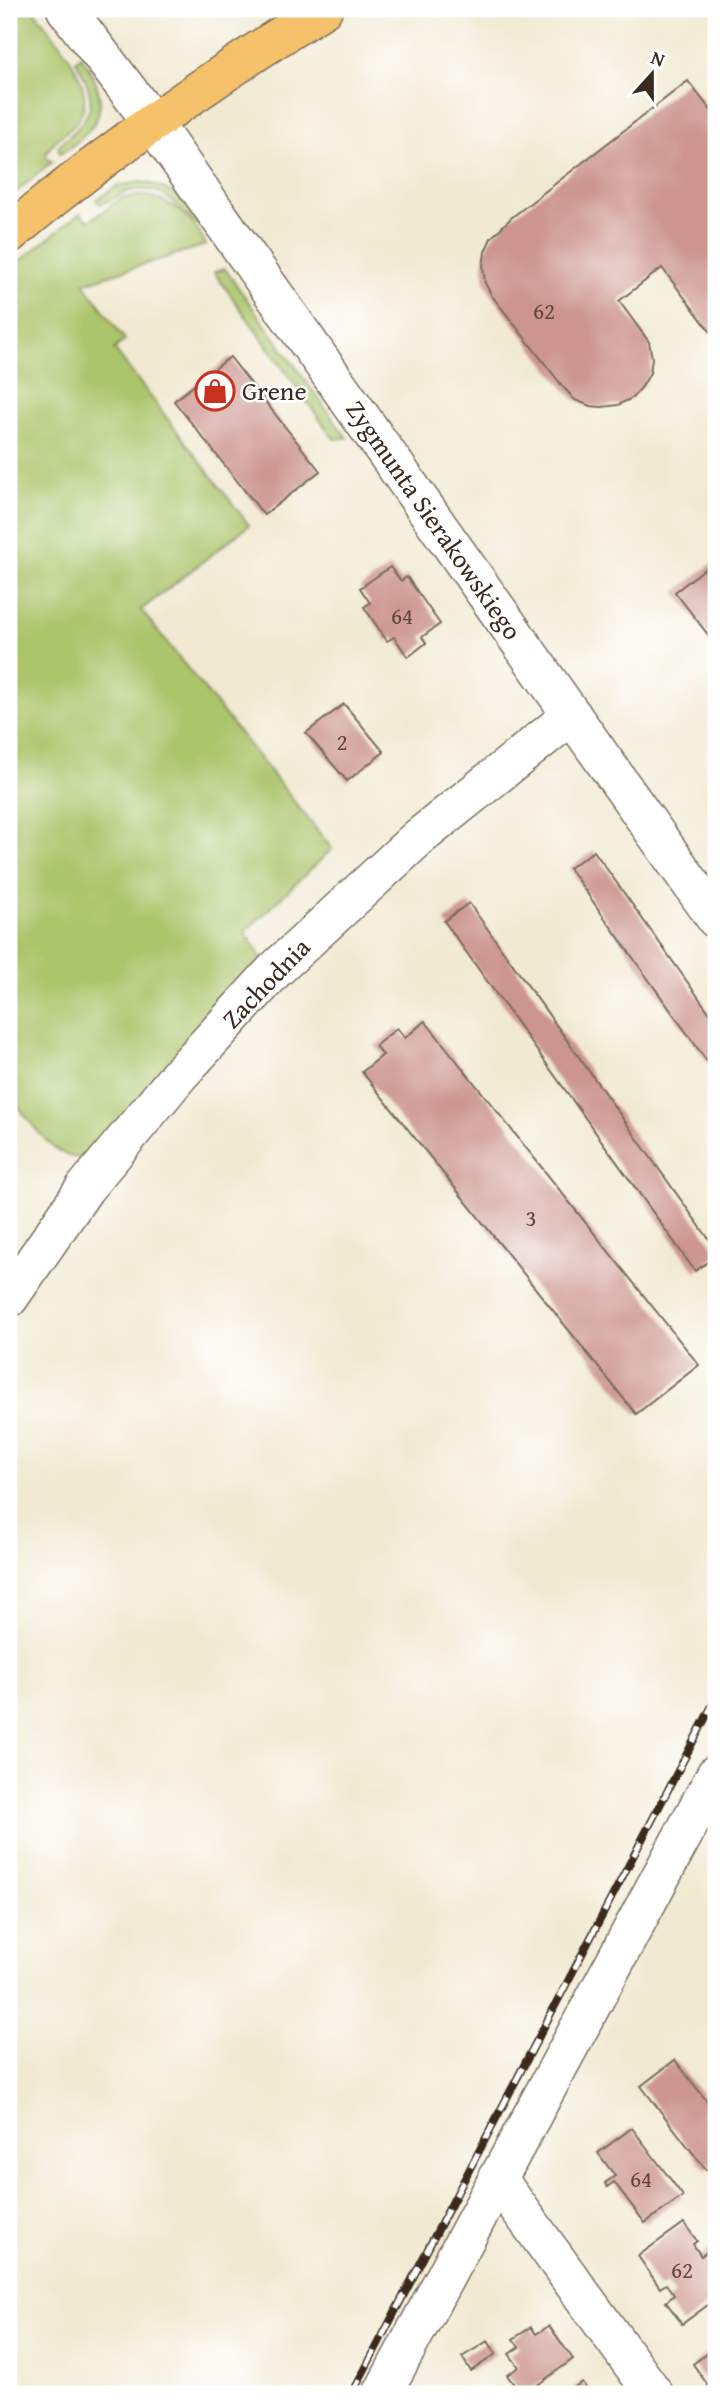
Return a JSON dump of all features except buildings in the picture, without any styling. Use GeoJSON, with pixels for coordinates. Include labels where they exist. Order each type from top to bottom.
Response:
{"type":"FeatureCollection","features":[{"type":"Feature","properties":{"kind":"main road"},"geometry":{"type":"LineString","coordinates":[[9,234],[152,122],[242,59],[323,9]]}},
{"type":"Feature","properties":{"kind":"street","name":"Zygmunta Sierakowskiego"},"geometry":{"type":"LineString","coordinates":[[66,9],[152,122],[716,919]]}},
{"type":"Feature","properties":{"kind":"street","name":"Zachodnia"},"geometry":{"type":"LineString","coordinates":[[9,1298],[85,1188],[179,1075],[275,970],[418,838],[572,715]]}},
{"type":"Feature","properties":{"kind":"street"},"geometry":{"type":"LineString","coordinates":[[382,2394],[716,1774]]}},
{"type":"Feature","properties":{"kind":"street"},"geometry":{"type":"LineString","coordinates":[[497,2178],[654,2394]]}},
{"type":"Feature","properties":{"kind":"green space"},"geometry":{"type":"Polygon","coordinates":[[[9,9],[33,9],[52,33],[79,76],[84,105],[79,119],[45,155],[52,162],[9,198],[9,9]]]}},
{"type":"Feature","properties":{"kind":"green space"},"geometry":{"type":"Polygon","coordinates":[[[81,56],[98,90],[99,111],[88,131],[60,153],[59,145],[80,125],[90,107],[88,87],[76,60],[81,56]]]}},
{"type":"Feature","properties":{"kind":"green space"},"geometry":{"type":"Polygon","coordinates":[[[140,182],[171,192],[187,205],[209,230],[191,219],[168,198],[148,190],[130,191],[100,204],[96,200],[117,186],[140,182]]]}},
{"type":"Feature","properties":{"kind":"green space"},"geometry":{"type":"Polygon","coordinates":[[[144,195],[163,201],[181,212],[196,228],[206,245],[84,283],[125,340],[114,349],[249,525],[141,610],[332,849],[245,932],[266,965],[91,1152],[80,1157],[68,1156],[56,1149],[34,1127],[9,1094],[9,270],[80,213],[89,221],[122,198],[144,195]]]}},
{"type":"Feature","properties":{"kind":"green space"},"geometry":{"type":"Polygon","coordinates":[[[225,269],[347,438],[334,439],[214,272],[225,269]]]}},
{"type":"Feature","properties":{"kind":"railway"},"geometry":{"type":"LineString","coordinates":[[352,2394],[716,1698]]}},
{"type":"Feature","properties":{"kind":"place","name":"Grene"},"geometry":{"type":"Point","coordinates":[215,391]}}]}
